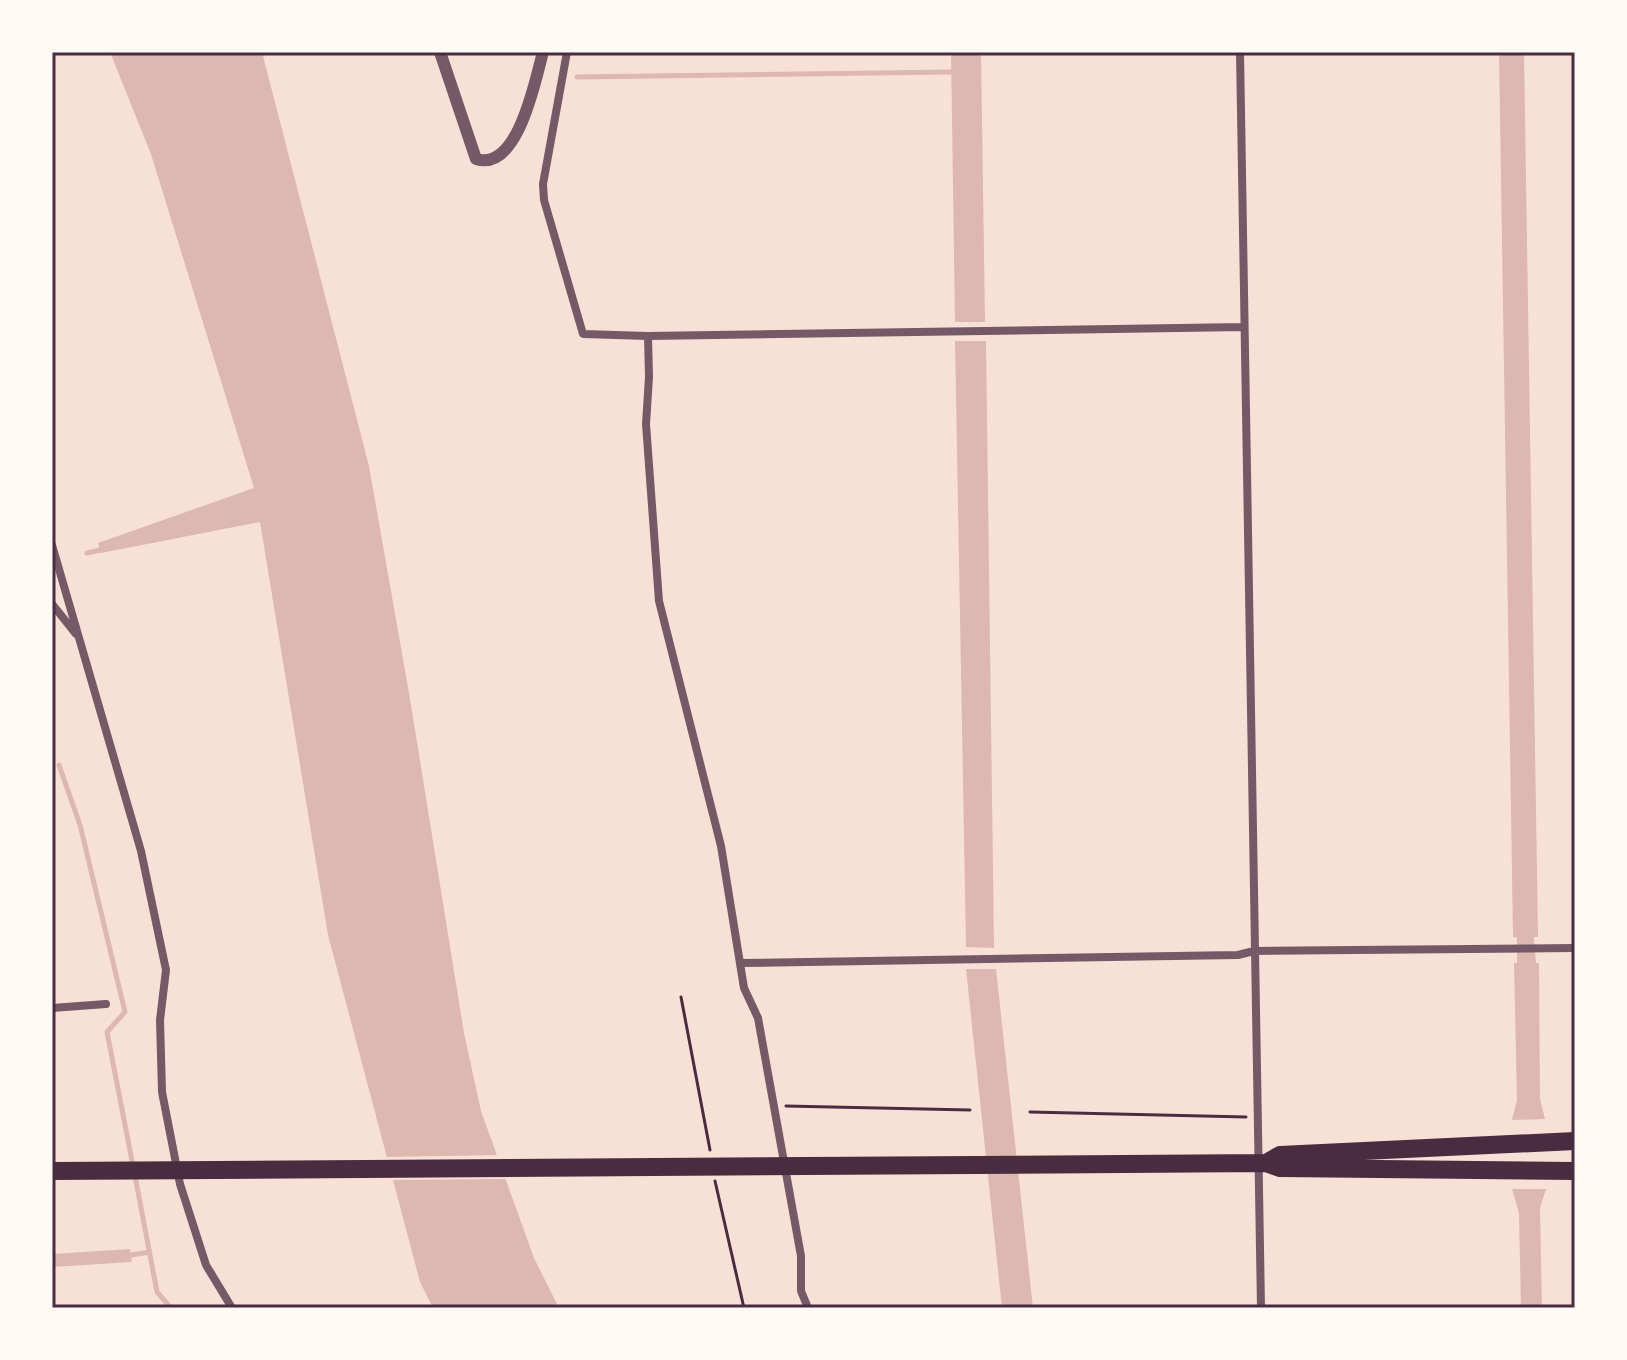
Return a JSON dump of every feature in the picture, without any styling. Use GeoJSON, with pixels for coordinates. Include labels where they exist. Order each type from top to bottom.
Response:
{"type":"FeatureCollection","features":[{"type":"Feature","properties":{"kind":"highway"},"geometry":{"type":"LineString","coordinates":[[1266,1163],[1280,1155],[1575,1141]]}},
{"type":"Feature","properties":{"kind":"highway"},"geometry":{"type":"LineString","coordinates":[[52,1171],[1266,1163],[1280,1168],[1575,1171]]}},
{"type":"Feature","properties":{"kind":"street"},"geometry":{"type":"LineString","coordinates":[[440,52],[476,159],[485,162],[501,155],[515,138],[528,106],[543,52]]}},
{"type":"Feature","properties":{"kind":"street"},"geometry":{"type":"LineString","coordinates":[[567,52],[543,184],[548,214],[583,334],[648,336],[1243,327]]}},
{"type":"Feature","properties":{"kind":"street"},"geometry":{"type":"LineString","coordinates":[[1240,52],[1261,1308]]}},
{"type":"Feature","properties":{"kind":"street"},"geometry":{"type":"LineString","coordinates":[[648,336],[646,424],[659,601],[721,846],[744,988],[758,1018],[801,1256],[801,1291],[808,1308]]}},
{"type":"Feature","properties":{"kind":"street"},"geometry":{"type":"LineString","coordinates":[[52,545],[141,851],[166,970],[160,1020],[162,1092],[180,1184],[206,1265],[232,1308]]}},
{"type":"Feature","properties":{"kind":"street"},"geometry":{"type":"LineString","coordinates":[[52,604],[79,637]]}},
{"type":"Feature","properties":{"kind":"street"},"geometry":{"type":"LineString","coordinates":[[741,963],[1238,955],[1254,951],[1575,948]]}},
{"type":"Feature","properties":{"kind":"street"},"geometry":{"type":"LineString","coordinates":[[52,1008],[106,1004]]}},
{"type":"Feature","properties":{"kind":"path"},"geometry":{"type":"LineString","coordinates":[[774,1106],[970,1110]]}},
{"type":"Feature","properties":{"kind":"path"},"geometry":{"type":"LineString","coordinates":[[1030,1112],[1257,1117]]}},
{"type":"Feature","properties":{"kind":"shaded area"},"geometry":{"type":"Polygon","coordinates":[[[110,52],[262,52],[369,466],[464,1033],[481,1111],[534,1258],[559,1308],[433,1308],[420,1282],[328,935],[260,522],[101,553],[98,543],[254,488],[151,154],[110,52]]]}},
{"type":"Feature","properties":{"kind":"shaded area"},"geometry":{"type":"Polygon","coordinates":[[[951,52],[981,52],[985,322],[955,322],[951,52]]]}},
{"type":"Feature","properties":{"kind":"shaded area"},"geometry":{"type":"Polygon","coordinates":[[[1499,52],[1524,52],[1538,937],[1534,940],[1536,963],[1539,963],[1540,1099],[1545,1119],[1512,1120],[1517,1100],[1514,963],[1517,963],[1517,938],[1513,937],[1499,52]]]}},
{"type":"Feature","properties":{"kind":"shaded area"},"geometry":{"type":"Polygon","coordinates":[[[955,341],[986,341],[994,948],[966,947],[955,341]]]}},
{"type":"Feature","properties":{"kind":"shaded area"},"geometry":{"type":"Polygon","coordinates":[[[966,969],[996,969],[1033,1308],[1002,1308],[966,969]]]}},
{"type":"Feature","properties":{"kind":"shaded area"},"geometry":{"type":"Polygon","coordinates":[[[1512,1189],[1546,1189],[1540,1208],[1542,1308],[1521,1308],[1519,1213],[1512,1189]]]}},
{"type":"Feature","properties":{"kind":"shaded area"},"geometry":{"type":"Polygon","coordinates":[[[130,1249],[132,1262],[52,1267],[52,1254],[130,1249]]]}},
{"type":"Feature","properties":{"kind":"pier"},"geometry":{"type":"Polygon","coordinates":[[[502,1155],[510,1179],[388,1180],[381,1157],[502,1155]]]}},
{"type":"Feature","properties":{"kind":"waterway"},"geometry":{"type":"LineString","coordinates":[[577,77],[951,72]]}},
{"type":"Feature","properties":{"kind":"waterway"},"geometry":{"type":"LineString","coordinates":[[87,553],[105,549]]}},
{"type":"Feature","properties":{"kind":"waterway"},"geometry":{"type":"LineString","coordinates":[[59,765],[80,825],[125,1012],[107,1032],[133,1166]]}},
{"type":"Feature","properties":{"kind":"waterway"},"geometry":{"type":"LineString","coordinates":[[135,1176],[157,1292],[171,1308]]}},
{"type":"Feature","properties":{"kind":"waterway"},"geometry":{"type":"LineString","coordinates":[[131,1255],[150,1252]]}}]}
